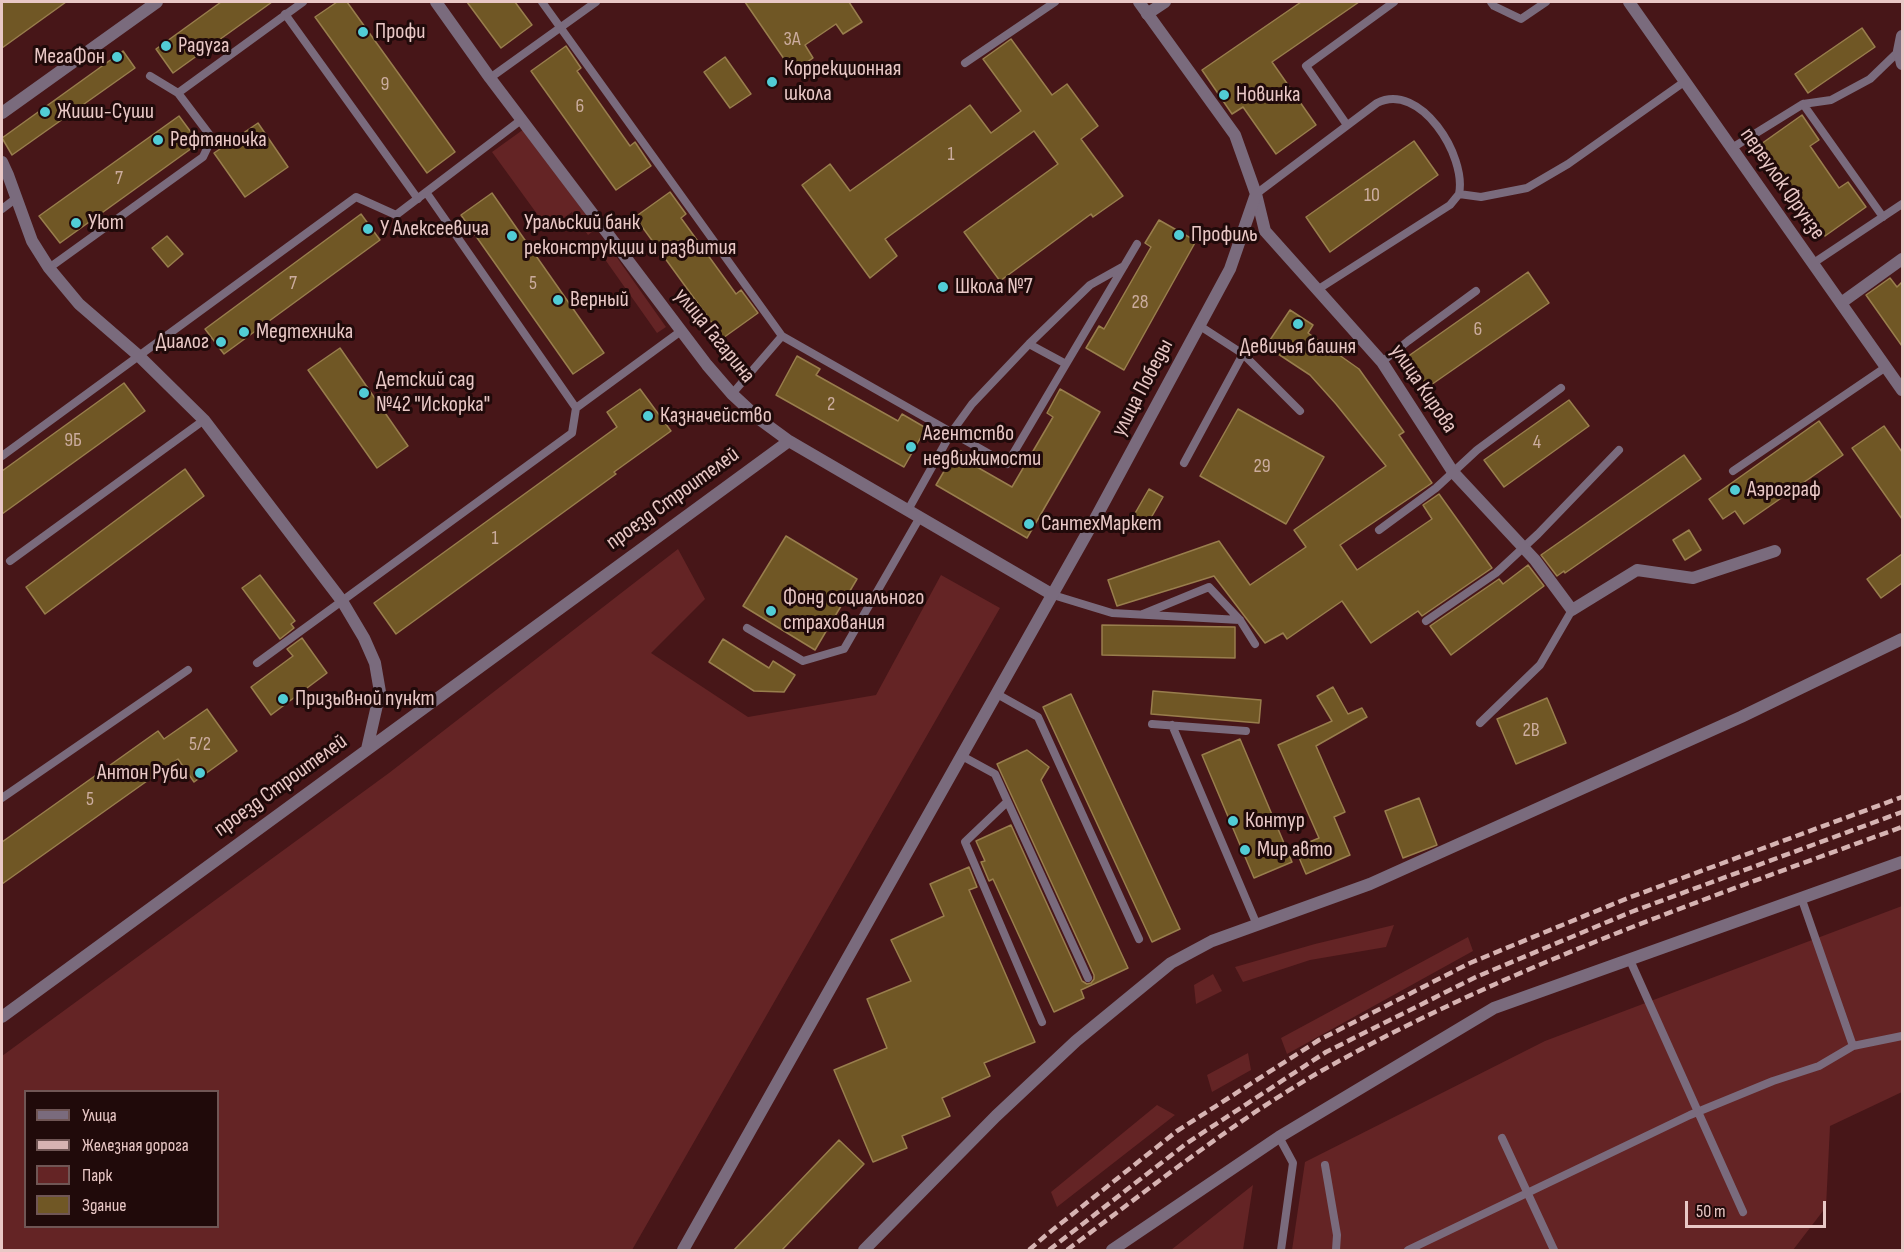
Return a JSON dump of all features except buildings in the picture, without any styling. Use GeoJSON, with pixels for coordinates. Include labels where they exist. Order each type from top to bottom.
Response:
{"type":"FeatureCollection","features":[{"type":"Feature","properties":{"kind":"street"},"geometry":{"type":"LineString","coordinates":[[2,113],[157,2]]}},
{"type":"Feature","properties":{"kind":"street","name":"улица Гагарина"},"geometry":{"type":"LineString","coordinates":[[436,2],[521,120],[707,365],[732,394],[759,419],[789,441],[1053,595]]}},
{"type":"Feature","properties":{"kind":"street","name":"улица Кирова"},"geometry":{"type":"LineString","coordinates":[[1138,2],[1235,135],[1257,195],[1264,231],[1382,362],[1453,472],[1523,547],[1572,610]]}},
{"type":"Feature","properties":{"kind":"street"},"geometry":{"type":"LineString","coordinates":[[1147,14],[1165,2]]}},
{"type":"Feature","properties":{"kind":"street","name":"переулок Фрунзе"},"geometry":{"type":"LineString","coordinates":[[1629,2],[1902,390]]}},
{"type":"Feature","properties":{"kind":"street"},"geometry":{"type":"LineString","coordinates":[[1902,36],[1899,51],[1902,64]]}},
{"type":"Feature","properties":{"kind":"street"},"geometry":{"type":"LineString","coordinates":[[2,162],[32,241],[49,268],[79,304],[139,356],[204,420],[342,601],[364,638],[375,663],[380,692],[367,749]]}},
{"type":"Feature","properties":{"kind":"street","name":"улица Победы"},"geometry":{"type":"LineString","coordinates":[[682,1251],[1053,595],[1200,326],[1230,269],[1257,195]]}},
{"type":"Feature","properties":{"kind":"street"},"geometry":{"type":"LineString","coordinates":[[1841,303],[1902,259]]}},
{"type":"Feature","properties":{"kind":"street","name":"проезд Строителей"},"geometry":{"type":"LineString","coordinates":[[2,1017],[789,441]]}},
{"type":"Feature","properties":{"kind":"street"},"geometry":{"type":"LineString","coordinates":[[1572,610],[1637,570],[1693,578],[1775,551]]}},
{"type":"Feature","properties":{"kind":"street"},"geometry":{"type":"LineString","coordinates":[[864,1251],[996,1116],[1076,1041],[1171,963],[1212,941],[1370,884],[1742,717],[1902,639]]}},
{"type":"Feature","properties":{"kind":"street"},"geometry":{"type":"LineString","coordinates":[[1112,1251],[1279,1137],[1494,1008],[1902,862]]}},
{"type":"Feature","properties":{"kind":"lane"},"geometry":{"type":"LineString","coordinates":[[178,93],[303,2]]}},
{"type":"Feature","properties":{"kind":"lane"},"geometry":{"type":"LineString","coordinates":[[542,2],[782,336],[1006,464],[1137,244]]}},
{"type":"Feature","properties":{"kind":"lane"},"geometry":{"type":"LineString","coordinates":[[490,78],[596,2]]}},
{"type":"Feature","properties":{"kind":"lane"},"geometry":{"type":"LineString","coordinates":[[965,63],[1055,2]]}},
{"type":"Feature","properties":{"kind":"lane"},"geometry":{"type":"LineString","coordinates":[[1347,125],[1306,66],[1394,2]]}},
{"type":"Feature","properties":{"kind":"lane"},"geometry":{"type":"LineString","coordinates":[[1491,2],[1494,6],[1521,19],[1546,2]]}},
{"type":"Feature","properties":{"kind":"lane"},"geometry":{"type":"LineString","coordinates":[[285,14],[418,199]]}},
{"type":"Feature","properties":{"kind":"lane"},"geometry":{"type":"LineString","coordinates":[[1732,148],[1803,104],[1831,100],[1870,79],[1899,51]]}},
{"type":"Feature","properties":{"kind":"lane"},"geometry":{"type":"LineString","coordinates":[[49,268],[203,157],[212,138],[178,93],[150,75]]}},
{"type":"Feature","properties":{"kind":"lane"},"geometry":{"type":"LineString","coordinates":[[1459,194],[1481,196],[1527,188],[1568,164],[1684,82]]}},
{"type":"Feature","properties":{"kind":"lane"},"geometry":{"type":"LineString","coordinates":[[1257,195],[1265,186],[1387,97],[1402,99],[1418,106],[1443,134],[1452,152],[1461,184],[1459,194],[1450,205],[1317,290]]}},
{"type":"Feature","properties":{"kind":"lane"},"geometry":{"type":"LineString","coordinates":[[1803,104],[1883,217]]}},
{"type":"Feature","properties":{"kind":"lane"},"geometry":{"type":"LineString","coordinates":[[2,456],[356,197],[396,215],[521,120]]}},
{"type":"Feature","properties":{"kind":"lane"},"geometry":{"type":"LineString","coordinates":[[257,663],[572,433],[576,408],[426,192]]}},
{"type":"Feature","properties":{"kind":"lane"},"geometry":{"type":"LineString","coordinates":[[2,209],[15,199]]}},
{"type":"Feature","properties":{"kind":"lane"},"geometry":{"type":"LineString","coordinates":[[1812,264],[1902,204]]}},
{"type":"Feature","properties":{"kind":"lane"},"geometry":{"type":"LineString","coordinates":[[908,510],[951,433],[972,404],[1090,285],[1124,266]]}},
{"type":"Feature","properties":{"kind":"lane"},"geometry":{"type":"LineString","coordinates":[[1382,362],[1476,291]]}},
{"type":"Feature","properties":{"kind":"lane"},"geometry":{"type":"LineString","coordinates":[[1200,326],[1243,354],[1300,411]]}},
{"type":"Feature","properties":{"kind":"lane"},"geometry":{"type":"LineString","coordinates":[[576,408],[681,331]]}},
{"type":"Feature","properties":{"kind":"lane"},"geometry":{"type":"LineString","coordinates":[[732,394],[782,336]]}},
{"type":"Feature","properties":{"kind":"lane"},"geometry":{"type":"LineString","coordinates":[[1029,344],[1066,364]]}},
{"type":"Feature","properties":{"kind":"lane"},"geometry":{"type":"LineString","coordinates":[[1184,463],[1243,354]]}},
{"type":"Feature","properties":{"kind":"lane"},"geometry":{"type":"LineString","coordinates":[[1733,471],[1886,367]]}},
{"type":"Feature","properties":{"kind":"lane"},"geometry":{"type":"LineString","coordinates":[[1379,530],[1436,488],[1477,450],[1561,388]]}},
{"type":"Feature","properties":{"kind":"lane"},"geometry":{"type":"LineString","coordinates":[[10,561],[204,420]]}},
{"type":"Feature","properties":{"kind":"lane"},"geometry":{"type":"LineString","coordinates":[[1426,621],[1496,573],[1619,450]]}},
{"type":"Feature","properties":{"kind":"lane"},"geometry":{"type":"LineString","coordinates":[[747,628],[803,661],[844,649],[920,518]]}},
{"type":"Feature","properties":{"kind":"lane"},"geometry":{"type":"LineString","coordinates":[[1139,616],[1209,587],[1240,620],[1255,644]]}},
{"type":"Feature","properties":{"kind":"lane"},"geometry":{"type":"LineString","coordinates":[[1053,595],[1112,614],[1240,620]]}},
{"type":"Feature","properties":{"kind":"lane"},"geometry":{"type":"LineString","coordinates":[[1480,723],[1540,665],[1572,610]]}},
{"type":"Feature","properties":{"kind":"lane"},"geometry":{"type":"LineString","coordinates":[[2,798],[188,670]]}},
{"type":"Feature","properties":{"kind":"lane"},"geometry":{"type":"LineString","coordinates":[[997,694],[1038,717],[1139,939]]}},
{"type":"Feature","properties":{"kind":"lane"},"geometry":{"type":"LineString","coordinates":[[1152,724],[1246,731]]}},
{"type":"Feature","properties":{"kind":"lane"},"geometry":{"type":"LineString","coordinates":[[1172,725],[1257,925]]}},
{"type":"Feature","properties":{"kind":"lane"},"geometry":{"type":"LineString","coordinates":[[962,756],[995,774],[1088,978]]}},
{"type":"Feature","properties":{"kind":"lane"},"geometry":{"type":"LineString","coordinates":[[1007,802],[965,842],[1042,1022]]}},
{"type":"Feature","properties":{"kind":"lane"},"geometry":{"type":"LineString","coordinates":[[1801,897],[1853,1046]]}},
{"type":"Feature","properties":{"kind":"lane"},"geometry":{"type":"LineString","coordinates":[[1629,958],[1743,1212]]}},
{"type":"Feature","properties":{"kind":"lane"},"geometry":{"type":"LineString","coordinates":[[1408,1251],[1698,1112],[1773,1081],[1819,1066],[1853,1046],[1902,1036]]}},
{"type":"Feature","properties":{"kind":"lane"},"geometry":{"type":"LineString","coordinates":[[1279,1137],[1293,1163],[1281,1251]]}},
{"type":"Feature","properties":{"kind":"lane"},"geometry":{"type":"LineString","coordinates":[[1502,1138],[1554,1251]]}},
{"type":"Feature","properties":{"kind":"lane"},"geometry":{"type":"LineString","coordinates":[[1324,1165],[1337,1235],[1336,1251]]}},
{"type":"Feature","properties":{"kind":"green space"},"geometry":{"type":"Polygon","coordinates":[[[524,129],[596,229],[588,235],[572,212],[548,229],[492,152],[524,129]]]}},
{"type":"Feature","properties":{"kind":"green space"},"geometry":{"type":"Polygon","coordinates":[[[613,252],[666,327],[657,333],[604,258],[613,252]]]}},
{"type":"Feature","properties":{"kind":"green space"},"geometry":{"type":"Polygon","coordinates":[[[678,549],[705,599],[651,653],[748,717],[876,695],[941,575],[1000,608],[632,1250],[2,1250],[2,1056],[389,773],[678,549]]]}},
{"type":"Feature","properties":{"kind":"green space"},"geometry":{"type":"Polygon","coordinates":[[[1902,906],[1902,1092],[1830,1126],[1826,1207],[1793,1250],[1292,1250],[1305,1162],[1545,1041],[1902,906]]]}},
{"type":"Feature","properties":{"kind":"green space"},"geometry":{"type":"Polygon","coordinates":[[[1394,925],[1386,947],[1310,960],[1243,982],[1235,967],[1315,944],[1394,925]]]}},
{"type":"Feature","properties":{"kind":"green space"},"geometry":{"type":"Polygon","coordinates":[[[1468,937],[1473,951],[1287,1054],[1281,1038],[1468,937]]]}},
{"type":"Feature","properties":{"kind":"green space"},"geometry":{"type":"Polygon","coordinates":[[[1213,974],[1222,991],[1196,1004],[1194,985],[1213,974]]]}},
{"type":"Feature","properties":{"kind":"green space"},"geometry":{"type":"Polygon","coordinates":[[[1248,1053],[1251,1070],[1212,1092],[1207,1075],[1248,1053]]]}},
{"type":"Feature","properties":{"kind":"green space"},"geometry":{"type":"Polygon","coordinates":[[[1157,1105],[1175,1115],[1057,1207],[1051,1192],[1157,1105]]]}},
{"type":"Feature","properties":{"kind":"green space"},"geometry":{"type":"Polygon","coordinates":[[[1253,1185],[1243,1250],[1171,1250],[1253,1185]]]}},
{"type":"Feature","properties":{"kind":"railway"},"geometry":{"type":"LineString","coordinates":[[1029,1250],[1177,1131],[1319,1040],[1470,963],[1628,898],[1902,797]]}},
{"type":"Feature","properties":{"kind":"railway"},"geometry":{"type":"LineString","coordinates":[[1049,1250],[1187,1143],[1326,1052],[1476,977],[1631,912],[1902,812]]}},
{"type":"Feature","properties":{"kind":"railway"},"geometry":{"type":"LineString","coordinates":[[1067,1250],[1228,1130],[1295,1086],[1399,1030],[1469,996],[1612,935],[1902,827]]}},
{"type":"Feature","properties":{"kind":"place","name":"Профи"},"geometry":{"type":"Point","coordinates":[363,32]}},
{"type":"Feature","properties":{"kind":"place","name":"Радуга"},"geometry":{"type":"Point","coordinates":[166,46]}},
{"type":"Feature","properties":{"kind":"place","name":"МегаФон"},"geometry":{"type":"Point","coordinates":[117,57]}},
{"type":"Feature","properties":{"kind":"place","name":"Коррекционная школа"},"geometry":{"type":"Point","coordinates":[772,82]}},
{"type":"Feature","properties":{"kind":"place","name":"Новинка"},"geometry":{"type":"Point","coordinates":[1224,95]}},
{"type":"Feature","properties":{"kind":"place","name":"Жиши-Суши"},"geometry":{"type":"Point","coordinates":[45,112]}},
{"type":"Feature","properties":{"kind":"place","name":"Рефтяночка"},"geometry":{"type":"Point","coordinates":[158,140]}},
{"type":"Feature","properties":{"kind":"place","name":"Уют"},"geometry":{"type":"Point","coordinates":[76,223]}},
{"type":"Feature","properties":{"kind":"place","name":"У Алексеевича"},"geometry":{"type":"Point","coordinates":[368,229]}},
{"type":"Feature","properties":{"kind":"place","name":"Профиль"},"geometry":{"type":"Point","coordinates":[1179,235]}},
{"type":"Feature","properties":{"kind":"place","name":"Уральский банк реконструкции и развития"},"geometry":{"type":"Point","coordinates":[512,236]}},
{"type":"Feature","properties":{"kind":"place","name":"Школа №7"},"geometry":{"type":"Point","coordinates":[943,287]}},
{"type":"Feature","properties":{"kind":"place","name":"Верный"},"geometry":{"type":"Point","coordinates":[558,300]}},
{"type":"Feature","properties":{"kind":"place","name":"Девичья башня"},"geometry":{"type":"Point","coordinates":[1298,324]}},
{"type":"Feature","properties":{"kind":"place","name":"Медтехника"},"geometry":{"type":"Point","coordinates":[244,332]}},
{"type":"Feature","properties":{"kind":"place","name":"Диалог"},"geometry":{"type":"Point","coordinates":[221,342]}},
{"type":"Feature","properties":{"kind":"place","name":"Детский сад №42 \"Искорка\""},"geometry":{"type":"Point","coordinates":[364,393]}},
{"type":"Feature","properties":{"kind":"place","name":"Казначейство"},"geometry":{"type":"Point","coordinates":[648,416]}},
{"type":"Feature","properties":{"kind":"place","name":"Агентство недвижимости"},"geometry":{"type":"Point","coordinates":[911,447]}},
{"type":"Feature","properties":{"kind":"place","name":"Аэрограф"},"geometry":{"type":"Point","coordinates":[1735,490]}},
{"type":"Feature","properties":{"kind":"place","name":"СантехМаркет"},"geometry":{"type":"Point","coordinates":[1029,524]}},
{"type":"Feature","properties":{"kind":"place","name":"Фонд социального страхования"},"geometry":{"type":"Point","coordinates":[771,611]}},
{"type":"Feature","properties":{"kind":"place","name":"Призывной пункт"},"geometry":{"type":"Point","coordinates":[283,699]}},
{"type":"Feature","properties":{"kind":"place","name":"Антон Руби"},"geometry":{"type":"Point","coordinates":[200,773]}},
{"type":"Feature","properties":{"kind":"place","name":"Контур"},"geometry":{"type":"Point","coordinates":[1233,821]}},
{"type":"Feature","properties":{"kind":"place","name":"Мир авто"},"geometry":{"type":"Point","coordinates":[1245,850]}}]}
